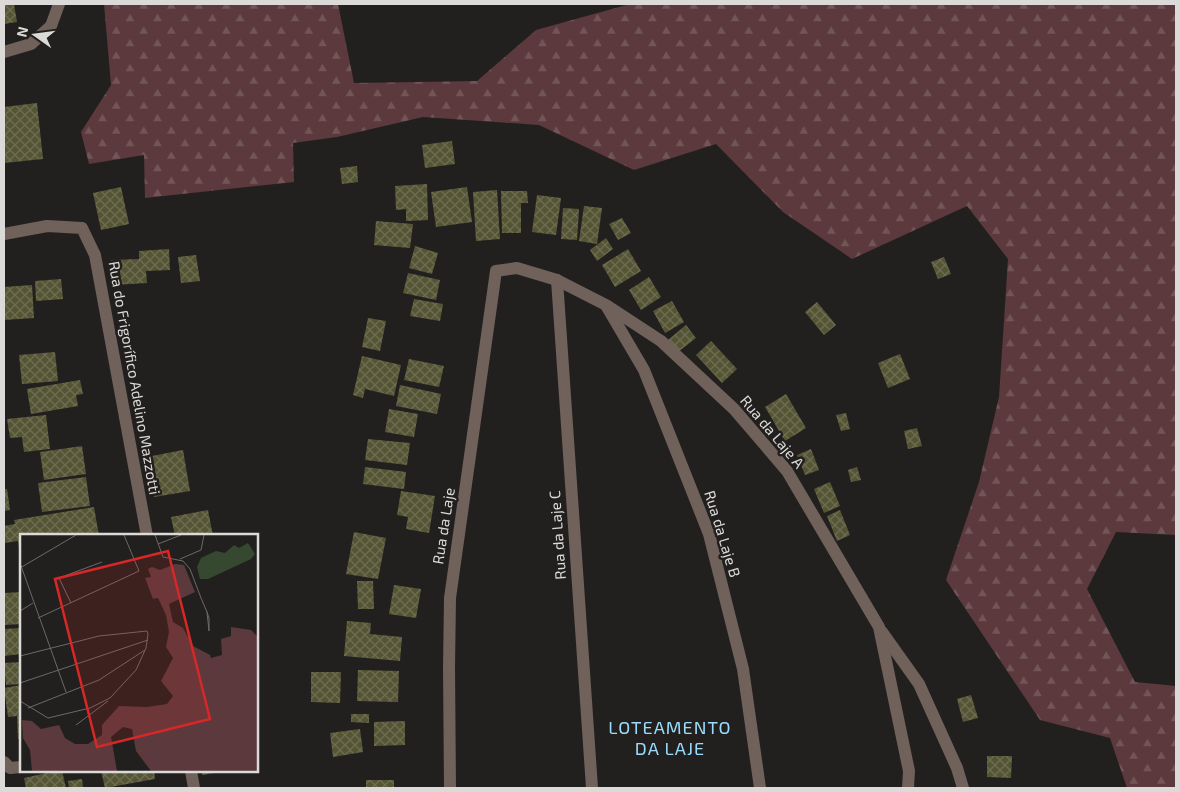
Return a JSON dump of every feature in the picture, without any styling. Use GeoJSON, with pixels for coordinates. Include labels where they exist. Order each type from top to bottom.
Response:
{"type":"FeatureCollection","features":[{"type":"Feature","properties":{"kind":"street"},"geometry":{"type":"LineString","coordinates":[[4,52],[31,44],[51,26],[59,4]]}},
{"type":"Feature","properties":{"kind":"street","name":"Rua do Frigorífico Adelino Mazzotti"},"geometry":{"type":"LineString","coordinates":[[4,234],[47,226],[82,228],[95,255],[147,534]]}},
{"type":"Feature","properties":{"kind":"street","name":"Rua da Laje A"},"geometry":{"type":"LineString","coordinates":[[496,270],[517,268],[557,280],[606,305],[661,341],[734,409],[787,471],[879,627],[909,771],[908,788]]}},
{"type":"Feature","properties":{"kind":"street","name":"Rua da Laje"},"geometry":{"type":"LineString","coordinates":[[450,788],[450,598],[496,270]]}},
{"type":"Feature","properties":{"kind":"street","name":"Rua da Laje C"},"geometry":{"type":"LineString","coordinates":[[557,280],[592,788]]}},
{"type":"Feature","properties":{"kind":"street","name":"Rua da Laje B"},"geometry":{"type":"LineString","coordinates":[[606,305],[644,370],[709,534],[742,669],[760,788]]}},
{"type":"Feature","properties":{"kind":"street"},"geometry":{"type":"LineString","coordinates":[[879,627],[919,684],[957,768],[963,788]]}},
{"type":"Feature","properties":{"kind":"street"},"geometry":{"type":"LineString","coordinates":[[4,762],[10,768],[20,768]]}},
{"type":"Feature","properties":{"kind":"street"},"geometry":{"type":"LineString","coordinates":[[191,772],[194,788]]}},
{"type":"Feature","properties":{"kind":"green space"},"geometry":{"type":"Polygon","coordinates":[[[104,4],[338,4],[354,83],[477,81],[536,30],[630,4],[1176,4],[1176,535],[1116,532],[1087,589],[1135,682],[1176,686],[1176,788],[1127,788],[1110,738],[1040,720],[946,580],[979,482],[999,397],[1008,259],[967,206],[852,259],[783,212],[716,144],[634,170],[539,125],[423,117],[337,137],[293,143],[294,182],[145,198],[144,155],[89,164],[81,132],[111,85],[104,4]]]}},
{"type":"Feature","properties":{"kind":"building"},"geometry":{"type":"Polygon","coordinates":[[[4,4],[14,4],[17,22],[4,24],[4,4]]]}},
{"type":"Feature","properties":{"kind":"building"},"geometry":{"type":"Polygon","coordinates":[[[37,103],[43,159],[4,163],[4,107],[37,103]]]}},
{"type":"Feature","properties":{"kind":"building"},"geometry":{"type":"Polygon","coordinates":[[[452,141],[455,164],[425,168],[422,145],[452,141]]]}},
{"type":"Feature","properties":{"kind":"building"},"geometry":{"type":"Polygon","coordinates":[[[357,166],[358,182],[342,184],[340,168],[357,166]]]}},
{"type":"Feature","properties":{"kind":"building"},"geometry":{"type":"Polygon","coordinates":[[[427,184],[428,220],[406,221],[406,209],[396,210],[395,186],[427,184]]]}},
{"type":"Feature","properties":{"kind":"building"},"geometry":{"type":"Polygon","coordinates":[[[121,187],[129,224],[101,230],[93,193],[121,187]]]}},
{"type":"Feature","properties":{"kind":"building"},"geometry":{"type":"Polygon","coordinates":[[[467,187],[472,222],[436,227],[431,192],[467,187]]]}},
{"type":"Feature","properties":{"kind":"building"},"geometry":{"type":"Polygon","coordinates":[[[497,190],[500,239],[476,241],[473,192],[497,190]]]}},
{"type":"Feature","properties":{"kind":"building"},"geometry":{"type":"Polygon","coordinates":[[[501,191],[527,191],[528,203],[521,203],[521,233],[502,233],[501,191]]]}},
{"type":"Feature","properties":{"kind":"building"},"geometry":{"type":"Polygon","coordinates":[[[537,195],[561,198],[556,235],[532,232],[537,195]]]}},
{"type":"Feature","properties":{"kind":"building"},"geometry":{"type":"Polygon","coordinates":[[[584,206],[602,208],[597,244],[579,241],[584,206]]]}},
{"type":"Feature","properties":{"kind":"building"},"geometry":{"type":"Polygon","coordinates":[[[563,208],[579,209],[577,240],[561,239],[563,208]]]}},
{"type":"Feature","properties":{"kind":"building"},"geometry":{"type":"Polygon","coordinates":[[[622,218],[631,233],[618,240],[609,224],[622,218]]]}},
{"type":"Feature","properties":{"kind":"building"},"geometry":{"type":"Polygon","coordinates":[[[376,221],[413,224],[410,248],[374,245],[376,221]]]}},
{"type":"Feature","properties":{"kind":"building"},"geometry":{"type":"Polygon","coordinates":[[[606,238],[613,249],[597,261],[590,250],[606,238]]]}},
{"type":"Feature","properties":{"kind":"building"},"geometry":{"type":"Polygon","coordinates":[[[415,246],[438,253],[432,274],[409,268],[415,246]]]}},
{"type":"Feature","properties":{"kind":"building"},"geometry":{"type":"Polygon","coordinates":[[[169,249],[170,270],[146,271],[147,283],[113,285],[111,260],[139,259],[139,251],[169,249]]]}},
{"type":"Feature","properties":{"kind":"building"},"geometry":{"type":"Polygon","coordinates":[[[628,249],[641,271],[615,287],[602,265],[628,249]]]}},
{"type":"Feature","properties":{"kind":"building"},"geometry":{"type":"Polygon","coordinates":[[[196,255],[200,281],[181,283],[178,257],[196,255]]]}},
{"type":"Feature","properties":{"kind":"building"},"geometry":{"type":"Polygon","coordinates":[[[944,257],[951,274],[938,279],[931,262],[944,257]]]}},
{"type":"Feature","properties":{"kind":"building"},"geometry":{"type":"Polygon","coordinates":[[[408,273],[440,280],[436,300],[403,293],[408,273]]]}},
{"type":"Feature","properties":{"kind":"building"},"geometry":{"type":"Polygon","coordinates":[[[649,277],[661,297],[641,310],[629,290],[649,277]]]}},
{"type":"Feature","properties":{"kind":"building"},"geometry":{"type":"Polygon","coordinates":[[[61,279],[63,299],[36,301],[35,281],[61,279]]]}},
{"type":"Feature","properties":{"kind":"building"},"geometry":{"type":"Polygon","coordinates":[[[32,285],[34,318],[4,320],[4,287],[32,285]]]}},
{"type":"Feature","properties":{"kind":"building"},"geometry":{"type":"Polygon","coordinates":[[[414,299],[443,304],[440,321],[410,316],[414,299]]]}},
{"type":"Feature","properties":{"kind":"building"},"geometry":{"type":"Polygon","coordinates":[[[672,301],[684,322],[665,333],[653,311],[672,301]]]}},
{"type":"Feature","properties":{"kind":"building"},"geometry":{"type":"Polygon","coordinates":[[[817,302],[836,325],[824,335],[805,312],[817,302]]]}},
{"type":"Feature","properties":{"kind":"building"},"geometry":{"type":"Polygon","coordinates":[[[368,318],[386,321],[380,351],[362,347],[368,318]]]}},
{"type":"Feature","properties":{"kind":"building"},"geometry":{"type":"Polygon","coordinates":[[[686,325],[696,338],[678,352],[668,340],[686,325]]]}},
{"type":"Feature","properties":{"kind":"building"},"geometry":{"type":"Polygon","coordinates":[[[711,341],[737,369],[722,383],[696,355],[711,341]]]}},
{"type":"Feature","properties":{"kind":"building"},"geometry":{"type":"Polygon","coordinates":[[[55,352],[58,381],[22,384],[19,355],[55,352]]]}},
{"type":"Feature","properties":{"kind":"building"},"geometry":{"type":"Polygon","coordinates":[[[900,354],[910,379],[888,388],[878,363],[900,354]]]}},
{"type":"Feature","properties":{"kind":"building"},"geometry":{"type":"Polygon","coordinates":[[[362,356],[401,365],[394,396],[365,389],[363,398],[353,395],[362,356]]]}},
{"type":"Feature","properties":{"kind":"building"},"geometry":{"type":"Polygon","coordinates":[[[409,359],[444,366],[439,387],[404,380],[409,359]]]}},
{"type":"Feature","properties":{"kind":"building"},"geometry":{"type":"Polygon","coordinates":[[[80,380],[83,394],[76,395],[78,406],[31,414],[27,389],[80,380]]]}},
{"type":"Feature","properties":{"kind":"building"},"geometry":{"type":"Polygon","coordinates":[[[400,385],[441,394],[437,414],[396,406],[400,385]]]}},
{"type":"Feature","properties":{"kind":"building"},"geometry":{"type":"Polygon","coordinates":[[[786,394],[806,428],[785,441],[765,407],[786,394]]]}},
{"type":"Feature","properties":{"kind":"building"},"geometry":{"type":"Polygon","coordinates":[[[389,409],[418,414],[414,437],[385,432],[389,409]]]}},
{"type":"Feature","properties":{"kind":"building"},"geometry":{"type":"Polygon","coordinates":[[[846,413],[850,429],[841,431],[836,415],[846,413]]]}},
{"type":"Feature","properties":{"kind":"building"},"geometry":{"type":"Polygon","coordinates":[[[46,415],[50,449],[24,452],[22,437],[10,438],[7,419],[46,415]]]}},
{"type":"Feature","properties":{"kind":"building"},"geometry":{"type":"Polygon","coordinates":[[[917,428],[922,446],[908,449],[904,431],[917,428]]]}},
{"type":"Feature","properties":{"kind":"building"},"geometry":{"type":"Polygon","coordinates":[[[368,439],[410,443],[407,465],[365,460],[368,439]]]}},
{"type":"Feature","properties":{"kind":"building"},"geometry":{"type":"Polygon","coordinates":[[[82,446],[86,474],[44,480],[40,452],[82,446]]]}},
{"type":"Feature","properties":{"kind":"building"},"geometry":{"type":"Polygon","coordinates":[[[811,449],[819,470],[805,475],[797,455],[811,449]]]}},
{"type":"Feature","properties":{"kind":"building"},"geometry":{"type":"Polygon","coordinates":[[[183,450],[190,491],[154,497],[147,457],[183,450]]]}},
{"type":"Feature","properties":{"kind":"building"},"geometry":{"type":"Polygon","coordinates":[[[365,467],[406,472],[404,489],[363,484],[365,467]]]}},
{"type":"Feature","properties":{"kind":"building"},"geometry":{"type":"Polygon","coordinates":[[[857,467],[861,480],[851,482],[848,470],[857,467]]]}},
{"type":"Feature","properties":{"kind":"building"},"geometry":{"type":"Polygon","coordinates":[[[86,477],[90,506],[42,512],[38,483],[86,477]]]}},
{"type":"Feature","properties":{"kind":"building"},"geometry":{"type":"Polygon","coordinates":[[[830,482],[840,506],[824,513],[814,489],[830,482]]]}},
{"type":"Feature","properties":{"kind":"building"},"geometry":{"type":"Polygon","coordinates":[[[4,489],[7,489],[10,510],[4,511],[4,489]]]}},
{"type":"Feature","properties":{"kind":"building"},"geometry":{"type":"Polygon","coordinates":[[[401,491],[435,496],[429,533],[406,529],[408,517],[397,515],[401,491]]]}},
{"type":"Feature","properties":{"kind":"building"},"geometry":{"type":"Polygon","coordinates":[[[94,507],[99,534],[20,534],[20,555],[18,541],[4,543],[4,526],[15,524],[14,520],[94,507]]]}},
{"type":"Feature","properties":{"kind":"building"},"geometry":{"type":"Polygon","coordinates":[[[208,510],[213,534],[175,534],[171,517],[208,510]]]}},
{"type":"Feature","properties":{"kind":"building"},"geometry":{"type":"Polygon","coordinates":[[[840,510],[850,535],[837,541],[827,516],[840,510]]]}},
{"type":"Feature","properties":{"kind":"building"},"geometry":{"type":"Polygon","coordinates":[[[354,532],[386,538],[378,579],[346,574],[354,532]]]}},
{"type":"Feature","properties":{"kind":"building"},"geometry":{"type":"Polygon","coordinates":[[[357,581],[373,581],[374,609],[358,609],[357,581]]]}},
{"type":"Feature","properties":{"kind":"building"},"geometry":{"type":"Polygon","coordinates":[[[394,585],[421,589],[416,618],[389,614],[394,585]]]}},
{"type":"Feature","properties":{"kind":"building"},"geometry":{"type":"Polygon","coordinates":[[[20,592],[20,624],[5,625],[4,593],[20,592]]]}},
{"type":"Feature","properties":{"kind":"building"},"geometry":{"type":"Polygon","coordinates":[[[347,621],[371,623],[370,634],[402,637],[400,661],[344,656],[347,621]]]}},
{"type":"Feature","properties":{"kind":"building"},"geometry":{"type":"Polygon","coordinates":[[[20,628],[20,654],[4,656],[4,629],[20,628]]]}},
{"type":"Feature","properties":{"kind":"building"},"geometry":{"type":"Polygon","coordinates":[[[20,662],[20,684],[6,685],[4,663],[20,662]]]}},
{"type":"Feature","properties":{"kind":"building"},"geometry":{"type":"Polygon","coordinates":[[[358,670],[399,671],[398,702],[357,701],[358,670]]]}},
{"type":"Feature","properties":{"kind":"building"},"geometry":{"type":"Polygon","coordinates":[[[311,672],[341,672],[340,703],[311,702],[311,672]]]}},
{"type":"Feature","properties":{"kind":"building"},"geometry":{"type":"Polygon","coordinates":[[[20,685],[20,738],[18,739],[17,716],[8,717],[4,688],[20,685]]]}},
{"type":"Feature","properties":{"kind":"building"},"geometry":{"type":"Polygon","coordinates":[[[971,695],[978,718],[963,722],[957,699],[971,695]]]}},
{"type":"Feature","properties":{"kind":"building"},"geometry":{"type":"Polygon","coordinates":[[[351,714],[369,714],[369,723],[351,722],[351,714]]]}},
{"type":"Feature","properties":{"kind":"building"},"geometry":{"type":"Polygon","coordinates":[[[405,721],[405,745],[374,746],[374,722],[405,721]]]}},
{"type":"Feature","properties":{"kind":"building"},"geometry":{"type":"Polygon","coordinates":[[[360,729],[363,752],[333,757],[330,733],[360,729]]]}},
{"type":"Feature","properties":{"kind":"building"},"geometry":{"type":"Polygon","coordinates":[[[987,756],[1012,756],[1011,778],[987,777],[987,756]]]}},
{"type":"Feature","properties":{"kind":"building"},"geometry":{"type":"Polygon","coordinates":[[[51,772],[62,772],[66,788],[26,788],[24,778],[51,772]]]}},
{"type":"Feature","properties":{"kind":"building"},"geometry":{"type":"Polygon","coordinates":[[[101,772],[154,772],[155,779],[105,788],[101,772]]]}},
{"type":"Feature","properties":{"kind":"building"},"geometry":{"type":"Polygon","coordinates":[[[202,772],[221,772],[202,775],[202,772]]]}},
{"type":"Feature","properties":{"kind":"building"},"geometry":{"type":"Polygon","coordinates":[[[82,779],[83,788],[69,788],[68,781],[82,779]]]}},
{"type":"Feature","properties":{"kind":"building"},"geometry":{"type":"Polygon","coordinates":[[[366,780],[394,780],[394,788],[366,788],[366,780]]]}},
{"type":"Feature","properties":{"kind":"district","name":"LOTEAMENTO DA LAJE"},"geometry":{"type":"Point","coordinates":[670,738]}}]}
